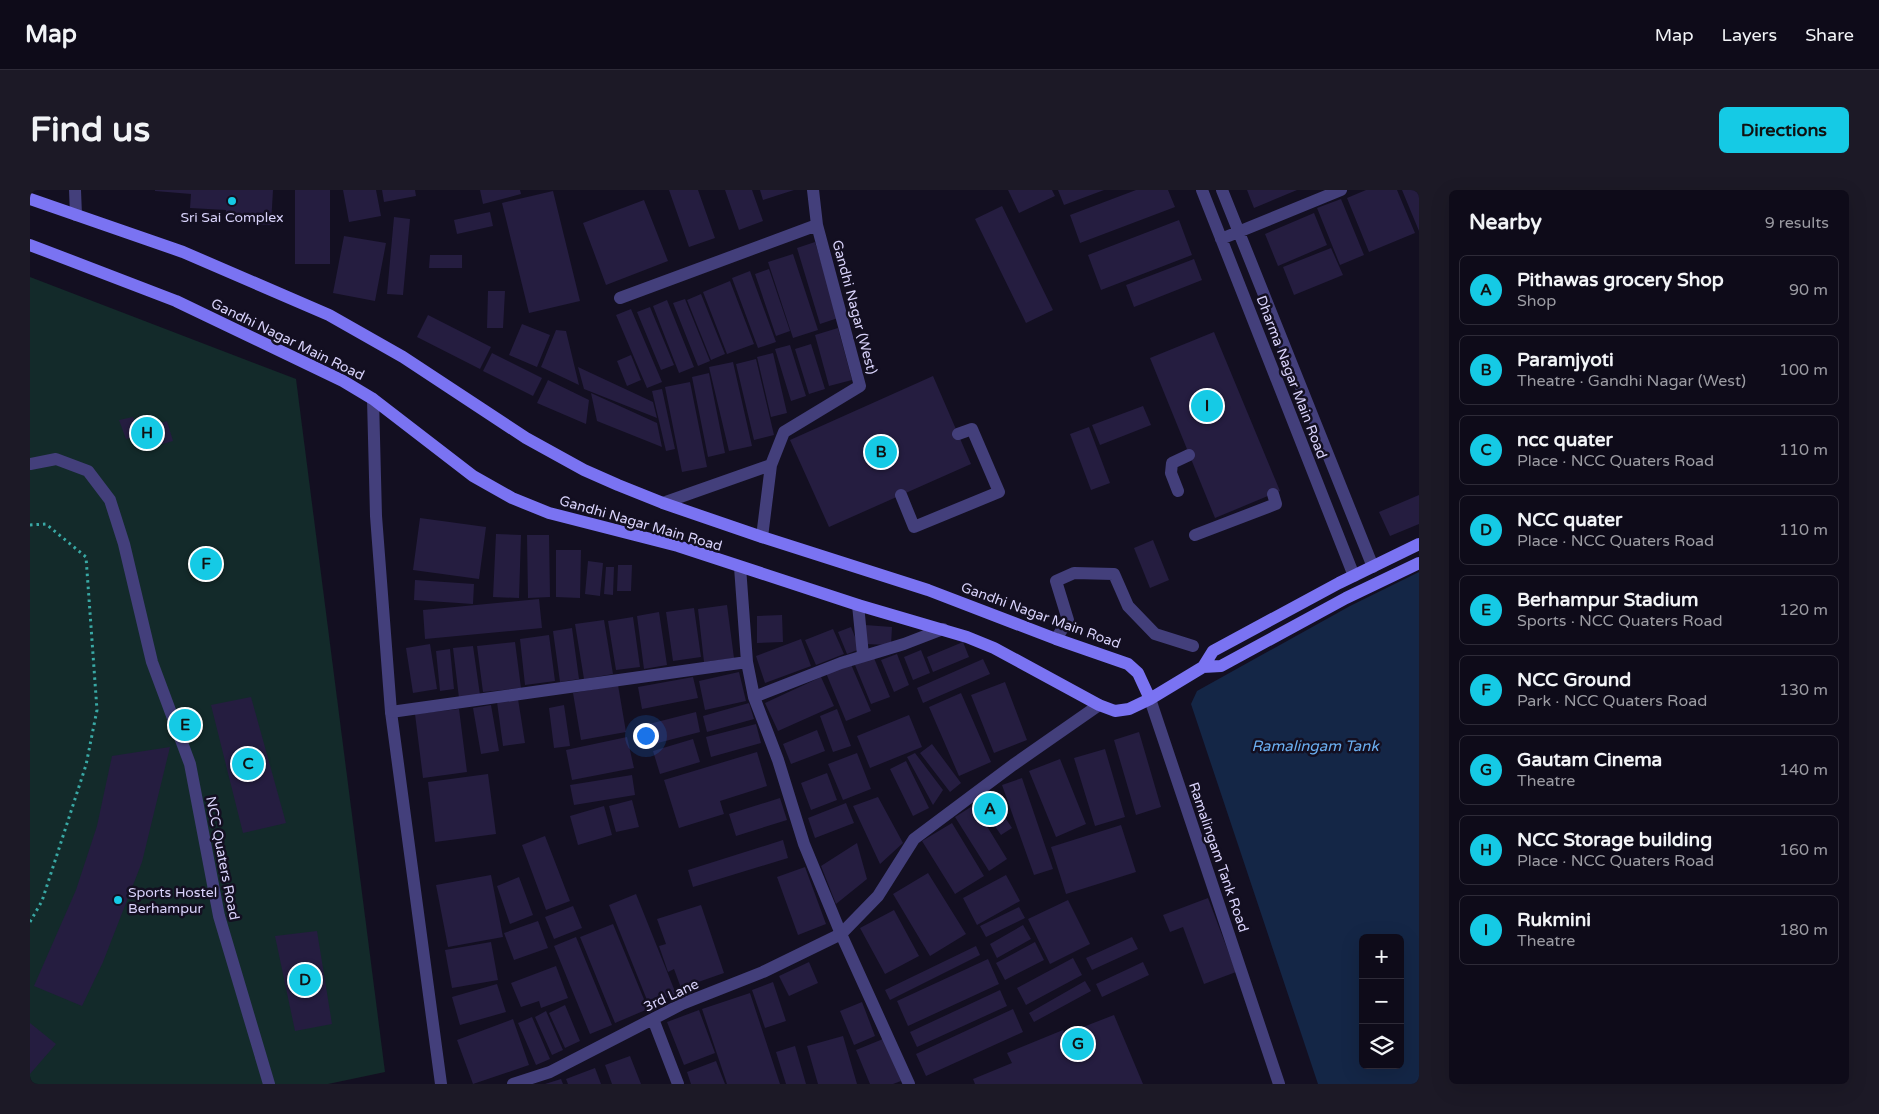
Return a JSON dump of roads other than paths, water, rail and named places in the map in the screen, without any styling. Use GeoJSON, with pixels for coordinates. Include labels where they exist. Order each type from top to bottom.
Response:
{"type":"FeatureCollection","features":[{"type":"Feature","properties":{"kind":"street"},"geometry":{"type":"LineString","coordinates":[[74,190],[76,215]]}},
{"type":"Feature","properties":{"kind":"street","name":"Gandhi Nagar (West)"},"geometry":{"type":"LineString","coordinates":[[762,537],[771,465],[784,432],[860,386],[817,225],[813,190]]}},
{"type":"Feature","properties":{"kind":"street","name":"Dharma Nagar Main Road"},"geometry":{"type":"LineString","coordinates":[[1202,190],[1354,576]]}},
{"type":"Feature","properties":{"kind":"street","name":"Dharma Nagar Main Road"},"geometry":{"type":"LineString","coordinates":[[1222,190],[1373,567]]}},
{"type":"Feature","properties":{"kind":"street"},"geometry":{"type":"LineString","coordinates":[[1221,239],[1341,190]]}},
{"type":"Feature","properties":{"kind":"street","name":"Gandhi Nagar Main Road"},"geometry":{"type":"LineString","coordinates":[[30,199],[183,252],[329,315],[403,357],[526,438],[584,470],[663,503],[928,590],[1056,639],[1128,664],[1138,673],[1150,699],[1129,709],[1115,711],[1099,705],[994,648],[943,628],[858,605],[678,546],[549,513],[512,498],[474,476],[373,399],[320,369],[176,301],[30,245]]}},
{"type":"Feature","properties":{"kind":"street"},"geometry":{"type":"LineString","coordinates":[[620,298],[817,225]]}},
{"type":"Feature","properties":{"kind":"street"},"geometry":{"type":"LineString","coordinates":[[373,399],[376,516],[391,712],[441,1084]]}},
{"type":"Feature","properties":{"kind":"street"},"geometry":{"type":"LineString","coordinates":[[901,495],[914,527],[999,492],[972,429],[958,434]]}},
{"type":"Feature","properties":{"kind":"street"},"geometry":{"type":"LineString","coordinates":[[1178,491],[1171,473],[1172,463],[1190,455]]}},
{"type":"Feature","properties":{"kind":"street","name":"NCC Quaters Road"},"geometry":{"type":"LineString","coordinates":[[30,464],[56,459],[88,471],[110,500],[124,544],[152,662],[190,764],[218,916],[269,1084]]}},
{"type":"Feature","properties":{"kind":"street"},"geometry":{"type":"LineString","coordinates":[[663,503],[771,465]]}},
{"type":"Feature","properties":{"kind":"street"},"geometry":{"type":"LineString","coordinates":[[1196,535],[1276,504],[1272,494]]}},
{"type":"Feature","properties":{"kind":"street"},"geometry":{"type":"LineString","coordinates":[[1150,699],[1203,667],[1213,651],[1354,576],[1419,544]]}},
{"type":"Feature","properties":{"kind":"street"},"geometry":{"type":"LineString","coordinates":[[1203,667],[1221,666],[1360,591],[1419,563]]}},
{"type":"Feature","properties":{"kind":"street"},"geometry":{"type":"LineString","coordinates":[[740,567],[747,662],[754,698],[778,760],[804,844],[841,934],[909,1084]]}},
{"type":"Feature","properties":{"kind":"street"},"geometry":{"type":"LineString","coordinates":[[1373,567],[1380,582]]}},
{"type":"Feature","properties":{"kind":"street"},"geometry":{"type":"LineString","coordinates":[[1056,639],[1068,620],[1056,581],[1074,574],[1114,574],[1128,606],[1155,634],[1193,646]]}},
{"type":"Feature","properties":{"kind":"street"},"geometry":{"type":"LineString","coordinates":[[1354,576],[1360,591]]}},
{"type":"Feature","properties":{"kind":"street"},"geometry":{"type":"LineString","coordinates":[[858,605],[863,655]]}},
{"type":"Feature","properties":{"kind":"street"},"geometry":{"type":"LineString","coordinates":[[754,698],[863,655],[904,644],[943,628]]}},
{"type":"Feature","properties":{"kind":"street"},"geometry":{"type":"LineString","coordinates":[[391,712],[747,662]]}},
{"type":"Feature","properties":{"kind":"street","name":"Ramalingam Tank Road"},"geometry":{"type":"LineString","coordinates":[[1150,699],[1280,1084]]}},
{"type":"Feature","properties":{"kind":"street","name":"3rd Lane"},"geometry":{"type":"LineString","coordinates":[[513,1084],[550,1072],[682,1004],[763,972],[841,934],[878,896],[914,839],[1013,765],[1099,705]]}},
{"type":"Feature","properties":{"kind":"street"},"geometry":{"type":"LineString","coordinates":[[653,1019],[678,1084]]}},
{"type":"Feature","properties":{"kind":"water","name":"Ramalingam Tank"},"geometry":{"type":"Polygon","coordinates":[[[1419,572],[1419,1084],[1318,1084],[1191,704],[1197,691],[1350,606],[1419,572]]]}},
{"type":"Feature","properties":{"kind":"place","name":"Sri Sai Complex"},"geometry":{"type":"Point","coordinates":[232,201]}},
{"type":"Feature","properties":{"kind":"place","name":"Rukmini"},"geometry":{"type":"Point","coordinates":[1207,406]}},
{"type":"Feature","properties":{"kind":"place","name":"NCC Storage building"},"geometry":{"type":"Point","coordinates":[147,433]}},
{"type":"Feature","properties":{"kind":"place","name":"Paramjyoti"},"geometry":{"type":"Point","coordinates":[881,452]}},
{"type":"Feature","properties":{"kind":"place","name":"NCC Ground"},"geometry":{"type":"Point","coordinates":[206,564]}},
{"type":"Feature","properties":{"kind":"place","name":"Berhampur Stadium"},"geometry":{"type":"Point","coordinates":[185,725]}},
{"type":"Feature","properties":{"kind":"place","name":"ncc quater"},"geometry":{"type":"Point","coordinates":[248,764]}},
{"type":"Feature","properties":{"kind":"place","name":"Pithawas grocery Shop"},"geometry":{"type":"Point","coordinates":[990,809]}},
{"type":"Feature","properties":{"kind":"place","name":"Sports Hostel Berhampur"},"geometry":{"type":"Point","coordinates":[118,900]}},
{"type":"Feature","properties":{"kind":"place","name":"NCC quater"},"geometry":{"type":"Point","coordinates":[305,980]}},
{"type":"Feature","properties":{"kind":"place","name":"Gautam Cinema"},"geometry":{"type":"Point","coordinates":[1078,1044]}}]}
